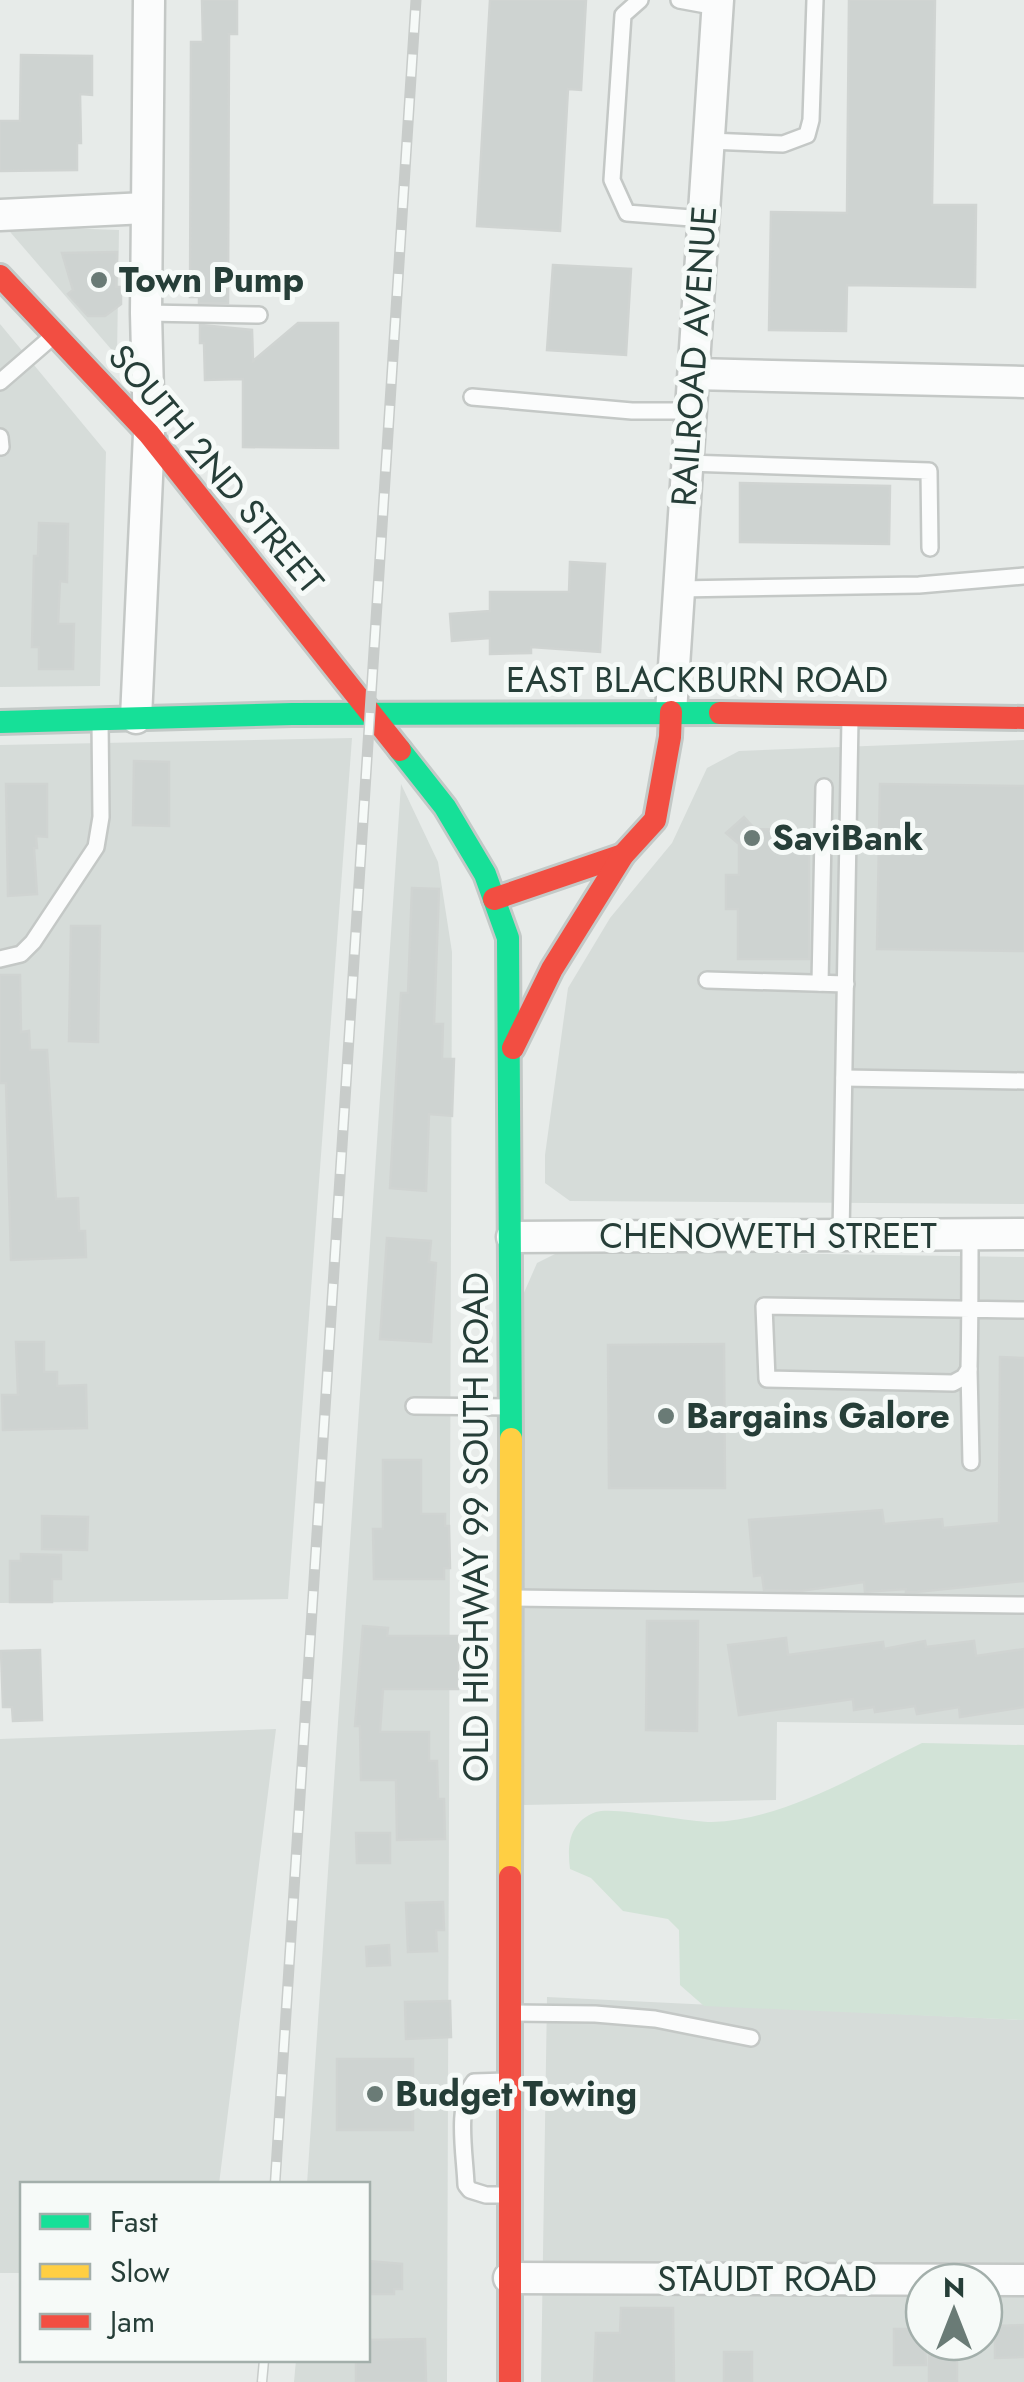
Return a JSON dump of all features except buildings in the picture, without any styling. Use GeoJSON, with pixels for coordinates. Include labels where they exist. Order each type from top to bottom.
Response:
{"type":"FeatureCollection","features":[{"type":"Feature","properties":{"kind":"street"},"geometry":{"type":"LineString","coordinates":[[136,718],[149,434],[148,0]]}},
{"type":"Feature","properties":{"kind":"street","name":"RAILROAD AVENUE"},"geometry":{"type":"LineString","coordinates":[[671,712],[718,3]]}},
{"type":"Feature","properties":{"kind":"street"},"geometry":{"type":"LineString","coordinates":[[0,214],[146,208]]}},
{"type":"Feature","properties":{"kind":"street","name":"SOUTH 2ND STREET"},"geometry":{"type":"LineString","coordinates":[[0,276],[149,434],[370,714]]}},
{"type":"Feature","properties":{"kind":"street"},"geometry":{"type":"LineString","coordinates":[[694,374],[1024,382]]}},
{"type":"Feature","properties":{"kind":"street"},"geometry":{"type":"LineString","coordinates":[[511,1052],[552,969],[623,855],[655,820],[671,712]]}},
{"type":"Feature","properties":{"kind":"street","name":"EAST BLACKBURN ROAD"},"geometry":{"type":"LineString","coordinates":[[0,722],[671,712],[1024,718]]}},
{"type":"Feature","properties":{"kind":"street","name":"OLD HIGHWAY 99 SOUTH ROAD"},"geometry":{"type":"LineString","coordinates":[[370,714],[445,807],[485,874],[508,938],[512,1237],[510,2382]]}},
{"type":"Feature","properties":{"kind":"street"},"geometry":{"type":"LineString","coordinates":[[494,899],[623,855]]}},
{"type":"Feature","properties":{"kind":"street","name":"CHENOWETH STREET"},"geometry":{"type":"LineString","coordinates":[[512,1237],[1024,1234]]}},
{"type":"Feature","properties":{"kind":"street","name":"STAUDT ROAD"},"geometry":{"type":"LineString","coordinates":[[509,2278],[1024,2280]]}},
{"type":"Feature","properties":{"kind":"lane"},"geometry":{"type":"LineString","coordinates":[[640,0],[623,15],[612,180],[627,213],[704,219]]}},
{"type":"Feature","properties":{"kind":"lane"},"geometry":{"type":"LineString","coordinates":[[679,0],[718,3]]}},
{"type":"Feature","properties":{"kind":"lane"},"geometry":{"type":"LineString","coordinates":[[709,141],[784,144],[807,136],[811,120],[815,0]]}},
{"type":"Feature","properties":{"kind":"lane"},"geometry":{"type":"LineString","coordinates":[[146,313],[259,315]]}},
{"type":"Feature","properties":{"kind":"lane"},"geometry":{"type":"LineString","coordinates":[[0,382],[55,335]]}},
{"type":"Feature","properties":{"kind":"lane"},"geometry":{"type":"LineString","coordinates":[[472,397],[632,411],[691,411]]}},
{"type":"Feature","properties":{"kind":"lane"},"geometry":{"type":"LineString","coordinates":[[0,437],[0,447]]}},
{"type":"Feature","properties":{"kind":"lane"},"geometry":{"type":"LineString","coordinates":[[687,463],[929,470],[930,548]]}},
{"type":"Feature","properties":{"kind":"lane"},"geometry":{"type":"LineString","coordinates":[[678,589],[919,585],[1024,576]]}},
{"type":"Feature","properties":{"kind":"lane"},"geometry":{"type":"LineString","coordinates":[[840,1235],[850,714]]}},
{"type":"Feature","properties":{"kind":"lane"},"geometry":{"type":"LineString","coordinates":[[0,959],[21,954],[33,942],[96,847],[101,817],[100,720]]}},
{"type":"Feature","properties":{"kind":"lane"},"geometry":{"type":"LineString","coordinates":[[820,983],[824,787]]}},
{"type":"Feature","properties":{"kind":"lane"},"geometry":{"type":"LineString","coordinates":[[707,980],[846,984]]}},
{"type":"Feature","properties":{"kind":"lane"},"geometry":{"type":"LineString","coordinates":[[844,1078],[1024,1081]]}},
{"type":"Feature","properties":{"kind":"lane"},"geometry":{"type":"LineString","coordinates":[[970,1234],[970,1462]]}},
{"type":"Feature","properties":{"kind":"lane"},"geometry":{"type":"LineString","coordinates":[[969,1369],[954,1383],[767,1379],[764,1306],[1024,1310]]}},
{"type":"Feature","properties":{"kind":"lane"},"geometry":{"type":"LineString","coordinates":[[414,1406],[511,1408]]}},
{"type":"Feature","properties":{"kind":"lane"},"geometry":{"type":"LineString","coordinates":[[510,1598],[1024,1605]]}},
{"type":"Feature","properties":{"kind":"lane"},"geometry":{"type":"LineString","coordinates":[[510,2013],[656,2019],[751,2038]]}},
{"type":"Feature","properties":{"kind":"lane"},"geometry":{"type":"LineString","coordinates":[[510,2081],[474,2082],[465,2100],[464,2127],[466,2185],[486,2195],[510,2195]]}},
{"type":"Feature","properties":{"kind":"shaded area"},"geometry":{"type":"Polygon","coordinates":[[[5,226],[119,230],[117,356],[5,226]]]}},
{"type":"Feature","properties":{"kind":"shaded area"},"geometry":{"type":"Polygon","coordinates":[[[0,324],[106,452],[100,686],[0,687],[0,324]]]}},
{"type":"Feature","properties":{"kind":"shaded area"},"geometry":{"type":"Polygon","coordinates":[[[352,738],[288,1599],[0,1603],[0,745],[352,738]]]}},
{"type":"Feature","properties":{"kind":"shaded area"},"geometry":{"type":"Polygon","coordinates":[[[1024,740],[1024,1204],[570,1201],[545,1183],[545,1155],[568,988],[610,918],[672,843],[707,768],[739,751],[1024,740]]]}},
{"type":"Feature","properties":{"kind":"shaded area"},"geometry":{"type":"Polygon","coordinates":[[[401,784],[438,862],[452,952],[447,2382],[294,2382],[296,2362],[370,2362],[370,2182],[307,2182],[401,784]]]}},
{"type":"Feature","properties":{"kind":"shaded area"},"geometry":{"type":"Polygon","coordinates":[[[563,1250],[1024,1257],[1024,1725],[777,1722],[776,1800],[523,1805],[523,1295],[537,1263],[563,1250]]]}},
{"type":"Feature","properties":{"kind":"shaded area"},"geometry":{"type":"Polygon","coordinates":[[[276,1729],[219,2182],[20,2182],[20,2273],[0,2273],[0,1739],[276,1729]]]}},
{"type":"Feature","properties":{"kind":"shaded area"},"geometry":{"type":"Polygon","coordinates":[[[547,1997],[1024,2020],[1024,2382],[541,2382],[547,1997]]]}},
{"type":"Feature","properties":{"kind":"green space"},"geometry":{"type":"Polygon","coordinates":[[[922,1743],[1024,1745],[1024,2020],[704,2006],[680,1985],[679,1930],[668,1919],[623,1911],[591,1878],[570,1869],[569,1851],[575,1828],[596,1812],[712,1822],[739,1819],[820,1793],[922,1743]]]}},
{"type":"Feature","properties":{"kind":"railway"},"geometry":{"type":"LineString","coordinates":[[275,2182],[416,0]]}},
{"type":"Feature","properties":{"kind":"railway"},"geometry":{"type":"LineString","coordinates":[[262,2382],[264,2362]]}},
{"type":"Feature","properties":{"kind":"traffic: fast"},"geometry":{"type":"LineString","coordinates":[[0,722],[292,714],[720,713]]}},
{"type":"Feature","properties":{"kind":"traffic: fast"},"geometry":{"type":"LineString","coordinates":[[400,750],[445,807],[485,874],[508,938],[511,1439]]}},
{"type":"Feature","properties":{"kind":"traffic: slow"},"geometry":{"type":"LineString","coordinates":[[510,1877],[511,1439]]}},
{"type":"Feature","properties":{"kind":"traffic: jam"},"geometry":{"type":"LineString","coordinates":[[0,276],[149,434],[400,750]]}},
{"type":"Feature","properties":{"kind":"traffic: jam"},"geometry":{"type":"LineString","coordinates":[[513,1048],[552,969],[623,855],[655,820],[671,712]]}},
{"type":"Feature","properties":{"kind":"traffic: jam"},"geometry":{"type":"LineString","coordinates":[[720,713],[1024,718]]}},
{"type":"Feature","properties":{"kind":"traffic: jam"},"geometry":{"type":"LineString","coordinates":[[494,899],[623,855]]}},
{"type":"Feature","properties":{"kind":"traffic: jam"},"geometry":{"type":"LineString","coordinates":[[510,1877],[510,2382]]}},
{"type":"Feature","properties":{"kind":"place","name":"Town Pump"},"geometry":{"type":"Point","coordinates":[99,280]}},
{"type":"Feature","properties":{"kind":"place","name":"SaviBank"},"geometry":{"type":"Point","coordinates":[752,838]}},
{"type":"Feature","properties":{"kind":"place","name":"Bargains Galore"},"geometry":{"type":"Point","coordinates":[666,1416]}},
{"type":"Feature","properties":{"kind":"place","name":"Budget Towing"},"geometry":{"type":"Point","coordinates":[375,2094]}}]}
